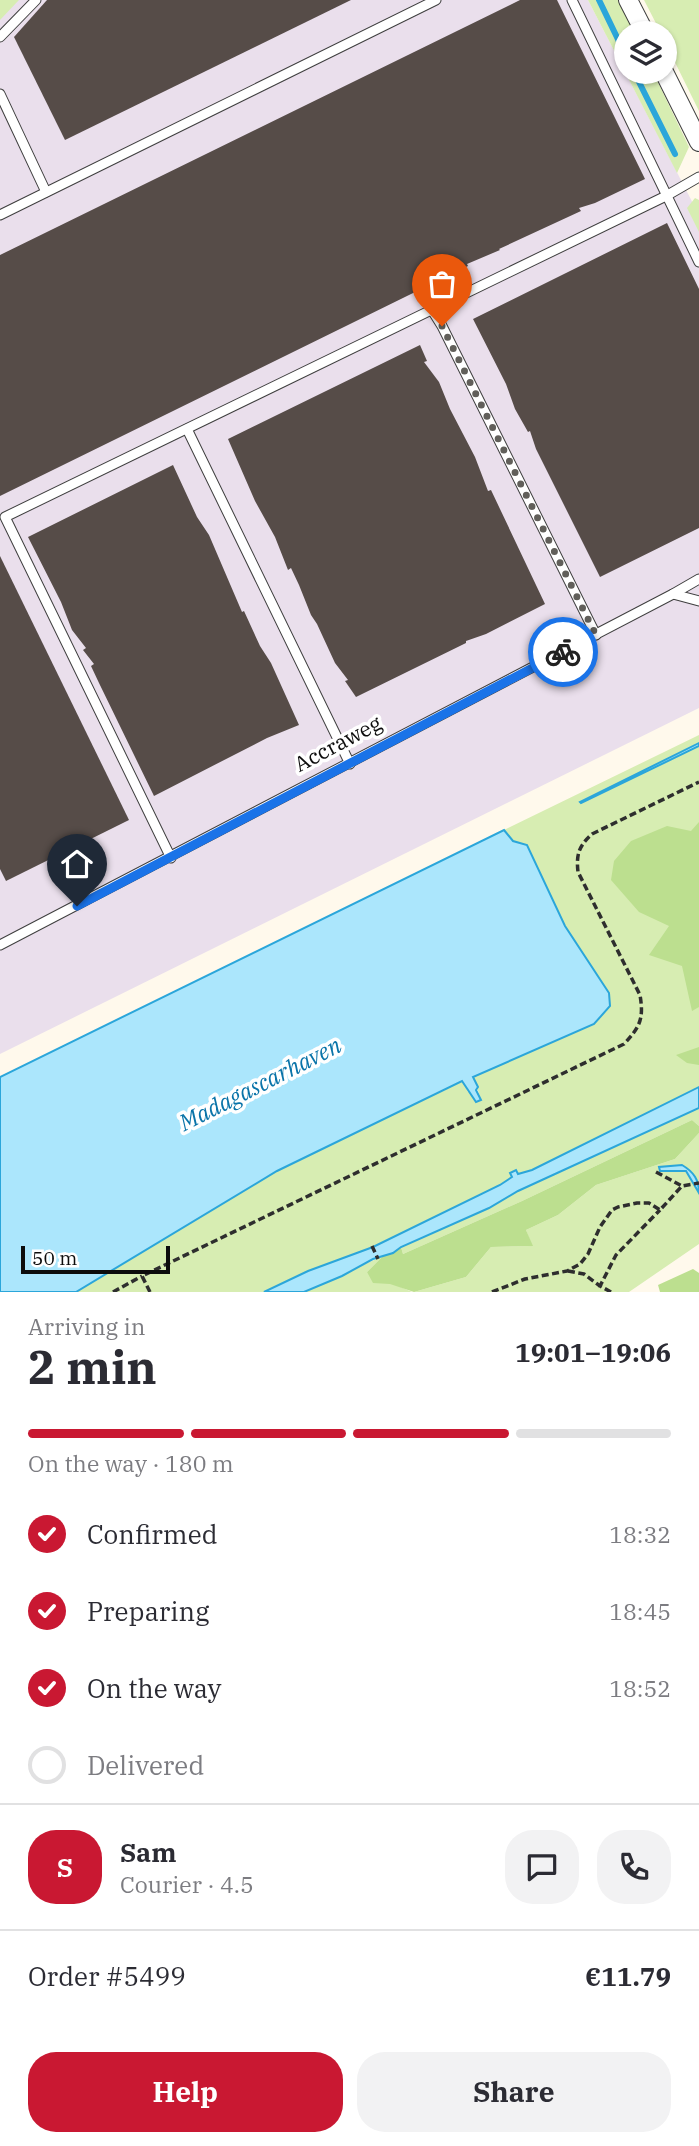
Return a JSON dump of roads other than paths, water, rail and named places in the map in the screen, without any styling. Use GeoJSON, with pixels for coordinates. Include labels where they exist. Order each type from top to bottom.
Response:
{"type":"FeatureCollection","features":[{"type":"Feature","properties":{"kind":"street"},"geometry":{"type":"LineString","coordinates":[[628,0],[639,21]]}},
{"type":"Feature","properties":{"kind":"street"},"geometry":{"type":"LineString","coordinates":[[670,84],[699,142]]}},
{"type":"Feature","properties":{"kind":"lane"},"geometry":{"type":"LineString","coordinates":[[0,37],[36,0]]}},
{"type":"Feature","properties":{"kind":"lane"},"geometry":{"type":"LineString","coordinates":[[0,215],[436,0]]}},
{"type":"Feature","properties":{"kind":"lane"},"geometry":{"type":"LineString","coordinates":[[572,0],[699,262]]}},
{"type":"Feature","properties":{"kind":"lane"},"geometry":{"type":"LineString","coordinates":[[0,94],[46,192]]}},
{"type":"Feature","properties":{"kind":"lane"},"geometry":{"type":"LineString","coordinates":[[171,858],[2,518],[666,196],[699,177]]}},
{"type":"Feature","properties":{"kind":"lane"},"geometry":{"type":"LineString","coordinates":[[432,310],[596,635]]}},
{"type":"Feature","properties":{"kind":"lane"},"geometry":{"type":"LineString","coordinates":[[187,429],[350,764]]}},
{"type":"Feature","properties":{"kind":"lane","name":"Accraweg"},"geometry":{"type":"LineString","coordinates":[[0,946],[699,579]]}},
{"type":"Feature","properties":{"kind":"lane"},"geometry":{"type":"LineString","coordinates":[[673,594],[699,601]]}},
{"type":"Feature","properties":{"kind":"water"},"geometry":{"type":"Polygon","coordinates":[[[699,743],[699,746],[580,802],[699,743]]]}},
{"type":"Feature","properties":{"kind":"water","name":"Madagascarhaven"},"geometry":{"type":"Polygon","coordinates":[[[504,830],[513,841],[527,845],[565,926],[609,993],[610,1006],[594,1024],[473,1077],[481,1100],[476,1102],[462,1081],[277,1171],[76,1292],[0,1292],[0,1077],[504,830]]]}},
{"type":"Feature","properties":{"kind":"water"},"geometry":{"type":"Polygon","coordinates":[[[699,1087],[699,1108],[518,1191],[489,1208],[304,1292],[264,1292],[308,1271],[373,1247],[500,1185],[512,1177],[510,1173],[516,1170],[518,1174],[532,1170],[699,1087]]]}},
{"type":"Feature","properties":{"kind":"water"},"geometry":{"type":"Polygon","coordinates":[[[682,1165],[695,1177],[699,1193],[686,1171],[660,1171],[659,1167],[682,1165]]]}},
{"type":"Feature","properties":{"kind":"waterway"},"geometry":{"type":"LineString","coordinates":[[599,0],[614,31]]}},
{"type":"Feature","properties":{"kind":"waterway"},"geometry":{"type":"LineString","coordinates":[[640,84],[675,154]]}}]}
